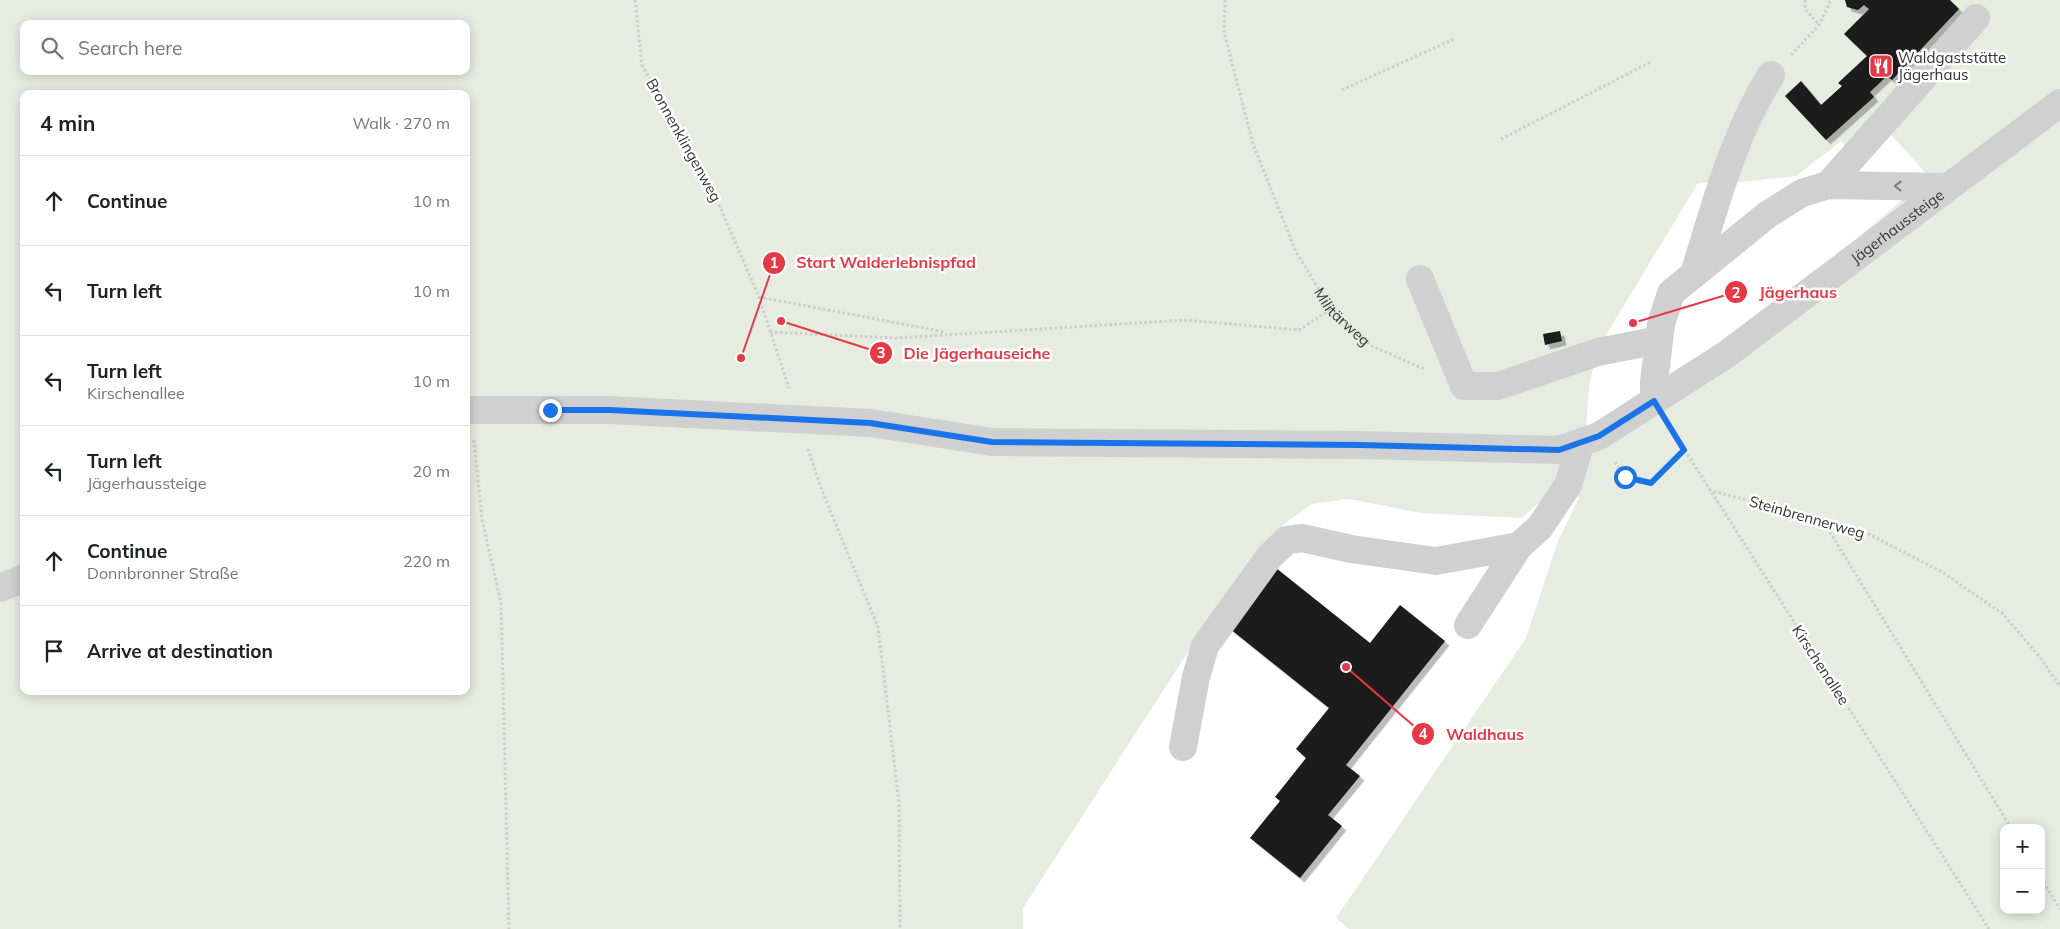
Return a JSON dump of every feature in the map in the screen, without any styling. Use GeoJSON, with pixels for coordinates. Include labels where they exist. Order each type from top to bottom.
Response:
{"type":"FeatureCollection","features":[{"type":"Feature","properties":{"kind":"street"},"geometry":{"type":"LineString","coordinates":[[1828,185],[1976,18]]}},
{"type":"Feature","properties":{"kind":"street"},"geometry":{"type":"LineString","coordinates":[[1694,274],[1733,148],[1756,99],[1771,75]]}},
{"type":"Feature","properties":{"kind":"street","name":"Jägerhaussteige"},"geometry":{"type":"LineString","coordinates":[[470,410],[609,410],[870,423],[992,442],[1360,445],[1559,450],[1599,436],[1727,354],[2060,104]]}},
{"type":"Feature","properties":{"kind":"street"},"geometry":{"type":"LineString","coordinates":[[1654,401],[1659,340],[1671,293],[1768,214],[1802,193],[1828,185],[1947,187]]}},
{"type":"Feature","properties":{"kind":"street"},"geometry":{"type":"LineString","coordinates":[[1420,279],[1464,386],[1498,386],[1598,352],[1659,340]]}},
{"type":"Feature","properties":{"kind":"street"},"geometry":{"type":"LineString","coordinates":[[1468,625],[1519,546],[1540,526],[1568,485],[1582,442]]}},
{"type":"Feature","properties":{"kind":"street"},"geometry":{"type":"LineString","coordinates":[[1183,747],[1196,677],[1205,646],[1270,556],[1287,540],[1302,538],[1351,549],[1436,561],[1519,546]]}},
{"type":"Feature","properties":{"kind":"street"},"geometry":{"type":"LineString","coordinates":[[0,588],[20,580]]}},
{"type":"Feature","properties":{"kind":"path","name":"Bronnenklingenweg"},"geometry":{"type":"LineString","coordinates":[[635,0],[642,65],[707,177],[759,297],[822,488],[878,627],[899,803],[900,929]]}},
{"type":"Feature","properties":{"kind":"path","name":"Militärweg"},"geometry":{"type":"LineString","coordinates":[[1225,0],[1224,32],[1253,144],[1296,252],[1332,308],[1372,346],[1464,386]]}},
{"type":"Feature","properties":{"kind":"path"},"geometry":{"type":"LineString","coordinates":[[1806,0],[1806,9],[1819,26]]}},
{"type":"Feature","properties":{"kind":"path"},"geometry":{"type":"LineString","coordinates":[[1771,75],[1819,26],[1831,0]]}},
{"type":"Feature","properties":{"kind":"path"},"geometry":{"type":"LineString","coordinates":[[1342,90],[1454,39]]}},
{"type":"Feature","properties":{"kind":"path"},"geometry":{"type":"LineString","coordinates":[[1500,139],[1651,62]]}},
{"type":"Feature","properties":{"kind":"path"},"geometry":{"type":"LineString","coordinates":[[759,297],[950,333]]}},
{"type":"Feature","properties":{"kind":"path"},"geometry":{"type":"LineString","coordinates":[[770,332],[896,338],[950,333],[1185,320],[1299,330],[1332,308]]}},
{"type":"Feature","properties":{"kind":"path","name":"Kirschenallee"},"geometry":{"type":"LineString","coordinates":[[1654,401],[1989,929]]}},
{"type":"Feature","properties":{"kind":"path"},"geometry":{"type":"LineString","coordinates":[[470,426],[482,519],[501,603],[509,929]]}},
{"type":"Feature","properties":{"kind":"path"},"geometry":{"type":"LineString","coordinates":[[1616,464],[1625,477],[1651,483],[1684,450]]}},
{"type":"Feature","properties":{"kind":"path","name":"Steinbrennerweg"},"geometry":{"type":"LineString","coordinates":[[1709,490],[1861,530],[1942,572],[2008,621],[2038,655],[2060,686]]}},
{"type":"Feature","properties":{"kind":"path"},"geometry":{"type":"LineString","coordinates":[[1821,519],[2009,824]]}},
{"type":"Feature","properties":{"kind":"path"},"geometry":{"type":"LineString","coordinates":[[2045,885],[2060,909]]}},
{"type":"Feature","properties":{"kind":"shaded area"},"geometry":{"type":"Polygon","coordinates":[[[0,0],[2060,0],[2060,929],[1349,929],[1336,918],[1526,638],[1558,541],[1579,498],[1559,485],[1522,518],[1421,513],[1349,499],[1312,504],[1284,524],[1257,551],[1197,638],[1023,908],[1023,929],[0,929],[0,0]],[[1888,131],[1856,160],[1841,141],[1796,176],[1740,182],[1698,183],[1597,350],[1589,387],[1586,427],[1658,391],[1825,266],[1929,177],[1888,131]]]}},
{"type":"Feature","properties":{"kind":"building","name":"Waldgaststätte Jägerhaus"},"geometry":{"type":"Polygon","coordinates":[[[1845,0],[1950,0],[1959,9],[1892,80],[1887,76],[1870,92],[1874,97],[1826,140],[1785,96],[1801,81],[1821,105],[1842,86],[1838,83],[1867,56],[1844,34],[1869,9],[1864,5],[1858,10],[1847,7],[1845,0]]]}},
{"type":"Feature","properties":{"kind":"building"},"geometry":{"type":"Polygon","coordinates":[[[1560,331],[1562,341],[1545,345],[1543,334],[1560,331]]]}},
{"type":"Feature","properties":{"kind":"building"},"geometry":{"type":"Polygon","coordinates":[[[1276,568],[1370,643],[1400,605],[1445,641],[1346,765],[1360,776],[1328,815],[1342,826],[1300,878],[1250,838],[1280,801],[1275,797],[1306,758],[1296,749],[1329,708],[1229,628],[1276,568]]]}},
{"type":"Feature","properties":{"kind":"place","name":"Waldgaststätte Jägerhaus"},"geometry":{"type":"Point","coordinates":[1881,66]}},
{"type":"Feature","properties":{"kind":"place","name":"Die Jägerhauseiche"},"geometry":{"type":"Point","coordinates":[781,321]}},
{"type":"Feature","properties":{"kind":"place","name":"Jägerhaus"},"geometry":{"type":"Point","coordinates":[1633,323]}},
{"type":"Feature","properties":{"kind":"place","name":"Start Walderlebnispfad"},"geometry":{"type":"Point","coordinates":[741,358]}},
{"type":"Feature","properties":{"kind":"place","name":"Waldhaus"},"geometry":{"type":"Point","coordinates":[1346,667]}},
{"type":"Feature","properties":{"kind":"route"},"geometry":{"type":"LineString","coordinates":[[550,410],[609,410],[870,423],[992,442],[1360,445],[1559,450],[1599,436],[1654,401],[1684,450],[1651,483],[1625,477]]}}]}
